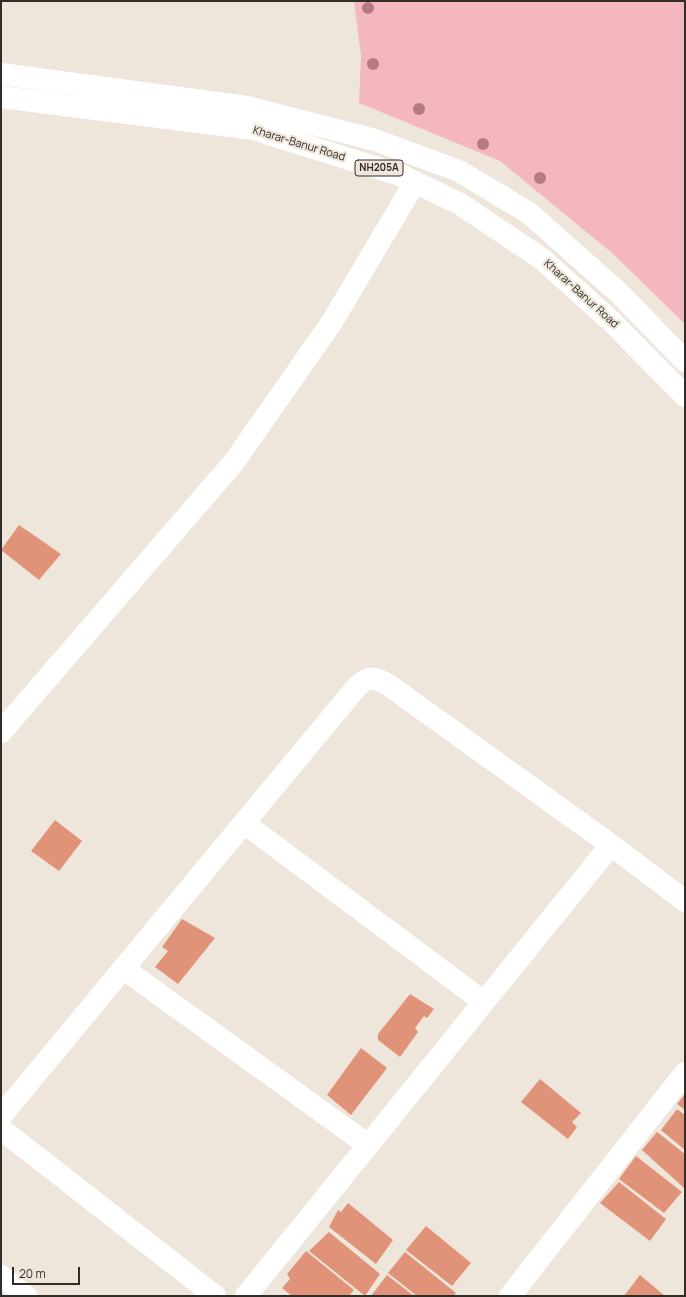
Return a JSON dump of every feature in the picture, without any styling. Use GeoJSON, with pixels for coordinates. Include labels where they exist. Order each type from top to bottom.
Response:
{"type":"FeatureCollection","features":[{"type":"Feature","properties":{"kind":"main road","name":"Kharar-Banur Road"},"geometry":{"type":"LineString","coordinates":[[1,74],[247,107],[375,140],[459,171],[529,213],[619,293],[685,361]]}},
{"type":"Feature","properties":{"kind":"main road","name":"Kharar-Banur Road"},"geometry":{"type":"LineString","coordinates":[[1,98],[253,129],[400,175],[460,204],[542,259],[616,326],[685,396]]}},
{"type":"Feature","properties":{"kind":"main road"},"geometry":{"type":"LineString","coordinates":[[1,732],[234,462],[332,322],[415,182]]}},
{"type":"Feature","properties":{"kind":"main road"},"geometry":{"type":"LineString","coordinates":[[1,1116],[355,689],[362,681],[371,678],[380,680],[390,686],[611,845],[685,901]]}},
{"type":"Feature","properties":{"kind":"main road"},"geometry":{"type":"LineString","coordinates":[[244,823],[484,1002]]}},
{"type":"Feature","properties":{"kind":"main road"},"geometry":{"type":"LineString","coordinates":[[246,1296],[611,845]]}},
{"type":"Feature","properties":{"kind":"main road"},"geometry":{"type":"LineString","coordinates":[[124,969],[368,1145]]}},
{"type":"Feature","properties":{"kind":"main road"},"geometry":{"type":"LineString","coordinates":[[510,1296],[685,1073]]}},
{"type":"Feature","properties":{"kind":"main road"},"geometry":{"type":"LineString","coordinates":[[1,1129],[215,1296]]}},
{"type":"Feature","properties":{"kind":"main road"},"geometry":{"type":"LineString","coordinates":[[1,1276],[26,1296]]}},
{"type":"Feature","properties":{"kind":"shaded area"},"geometry":{"type":"Polygon","coordinates":[[[354,1],[685,1],[685,324],[612,253],[500,161],[359,103],[361,56],[354,1]]]}},
{"type":"Feature","properties":{"kind":"building"},"geometry":{"type":"Polygon","coordinates":[[[19,525],[61,554],[39,580],[1,550],[19,525]]]}},
{"type":"Feature","properties":{"kind":"building"},"geometry":{"type":"Polygon","coordinates":[[[55,820],[82,841],[59,871],[31,851],[55,820]]]}},
{"type":"Feature","properties":{"kind":"building"},"geometry":{"type":"Polygon","coordinates":[[[182,919],[215,938],[178,984],[155,967],[168,951],[162,947],[182,919]]]}},
{"type":"Feature","properties":{"kind":"building"},"geometry":{"type":"Polygon","coordinates":[[[410,994],[434,1009],[427,1018],[424,1016],[415,1028],[418,1032],[400,1057],[378,1040],[378,1034],[410,994]]]}},
{"type":"Feature","properties":{"kind":"building"},"geometry":{"type":"Polygon","coordinates":[[[361,1048],[387,1068],[351,1115],[327,1095],[361,1048]]]}},
{"type":"Feature","properties":{"kind":"building"},"geometry":{"type":"Polygon","coordinates":[[[540,1079],[581,1113],[572,1122],[577,1127],[568,1139],[521,1102],[540,1079]]]}},
{"type":"Feature","properties":{"kind":"building"},"geometry":{"type":"Polygon","coordinates":[[[685,1094],[685,1110],[677,1104],[685,1094]]]}},
{"type":"Feature","properties":{"kind":"building"},"geometry":{"type":"Polygon","coordinates":[[[677,1109],[685,1115],[685,1150],[661,1130],[677,1109]]]}},
{"type":"Feature","properties":{"kind":"building"},"geometry":{"type":"Polygon","coordinates":[[[657,1132],[685,1154],[684,1188],[642,1150],[657,1132]]]}},
{"type":"Feature","properties":{"kind":"building"},"geometry":{"type":"Polygon","coordinates":[[[636,1156],[682,1192],[664,1213],[619,1179],[636,1156]]]}},
{"type":"Feature","properties":{"kind":"building"},"geometry":{"type":"Polygon","coordinates":[[[619,1182],[666,1219],[650,1241],[600,1203],[619,1182]]]}},
{"type":"Feature","properties":{"kind":"building"},"geometry":{"type":"Polygon","coordinates":[[[348,1203],[393,1240],[376,1264],[329,1227],[338,1210],[341,1212],[348,1203]]]}},
{"type":"Feature","properties":{"kind":"building"},"geometry":{"type":"Polygon","coordinates":[[[426,1226],[471,1263],[452,1286],[406,1250],[426,1226]]]}},
{"type":"Feature","properties":{"kind":"building"},"geometry":{"type":"Polygon","coordinates":[[[329,1232],[380,1274],[365,1296],[309,1251],[329,1232]]]}},
{"type":"Feature","properties":{"kind":"building"},"geometry":{"type":"Polygon","coordinates":[[[306,1251],[354,1290],[349,1296],[292,1296],[282,1288],[290,1279],[287,1274],[306,1251]]]}},
{"type":"Feature","properties":{"kind":"building"},"geometry":{"type":"Polygon","coordinates":[[[405,1252],[456,1293],[453,1296],[417,1296],[388,1273],[405,1252]]]}},
{"type":"Feature","properties":{"kind":"building"},"geometry":{"type":"Polygon","coordinates":[[[387,1275],[414,1296],[371,1296],[387,1275]]]}},
{"type":"Feature","properties":{"kind":"building"},"geometry":{"type":"Polygon","coordinates":[[[640,1275],[665,1296],[624,1296],[640,1275]]]}}]}
